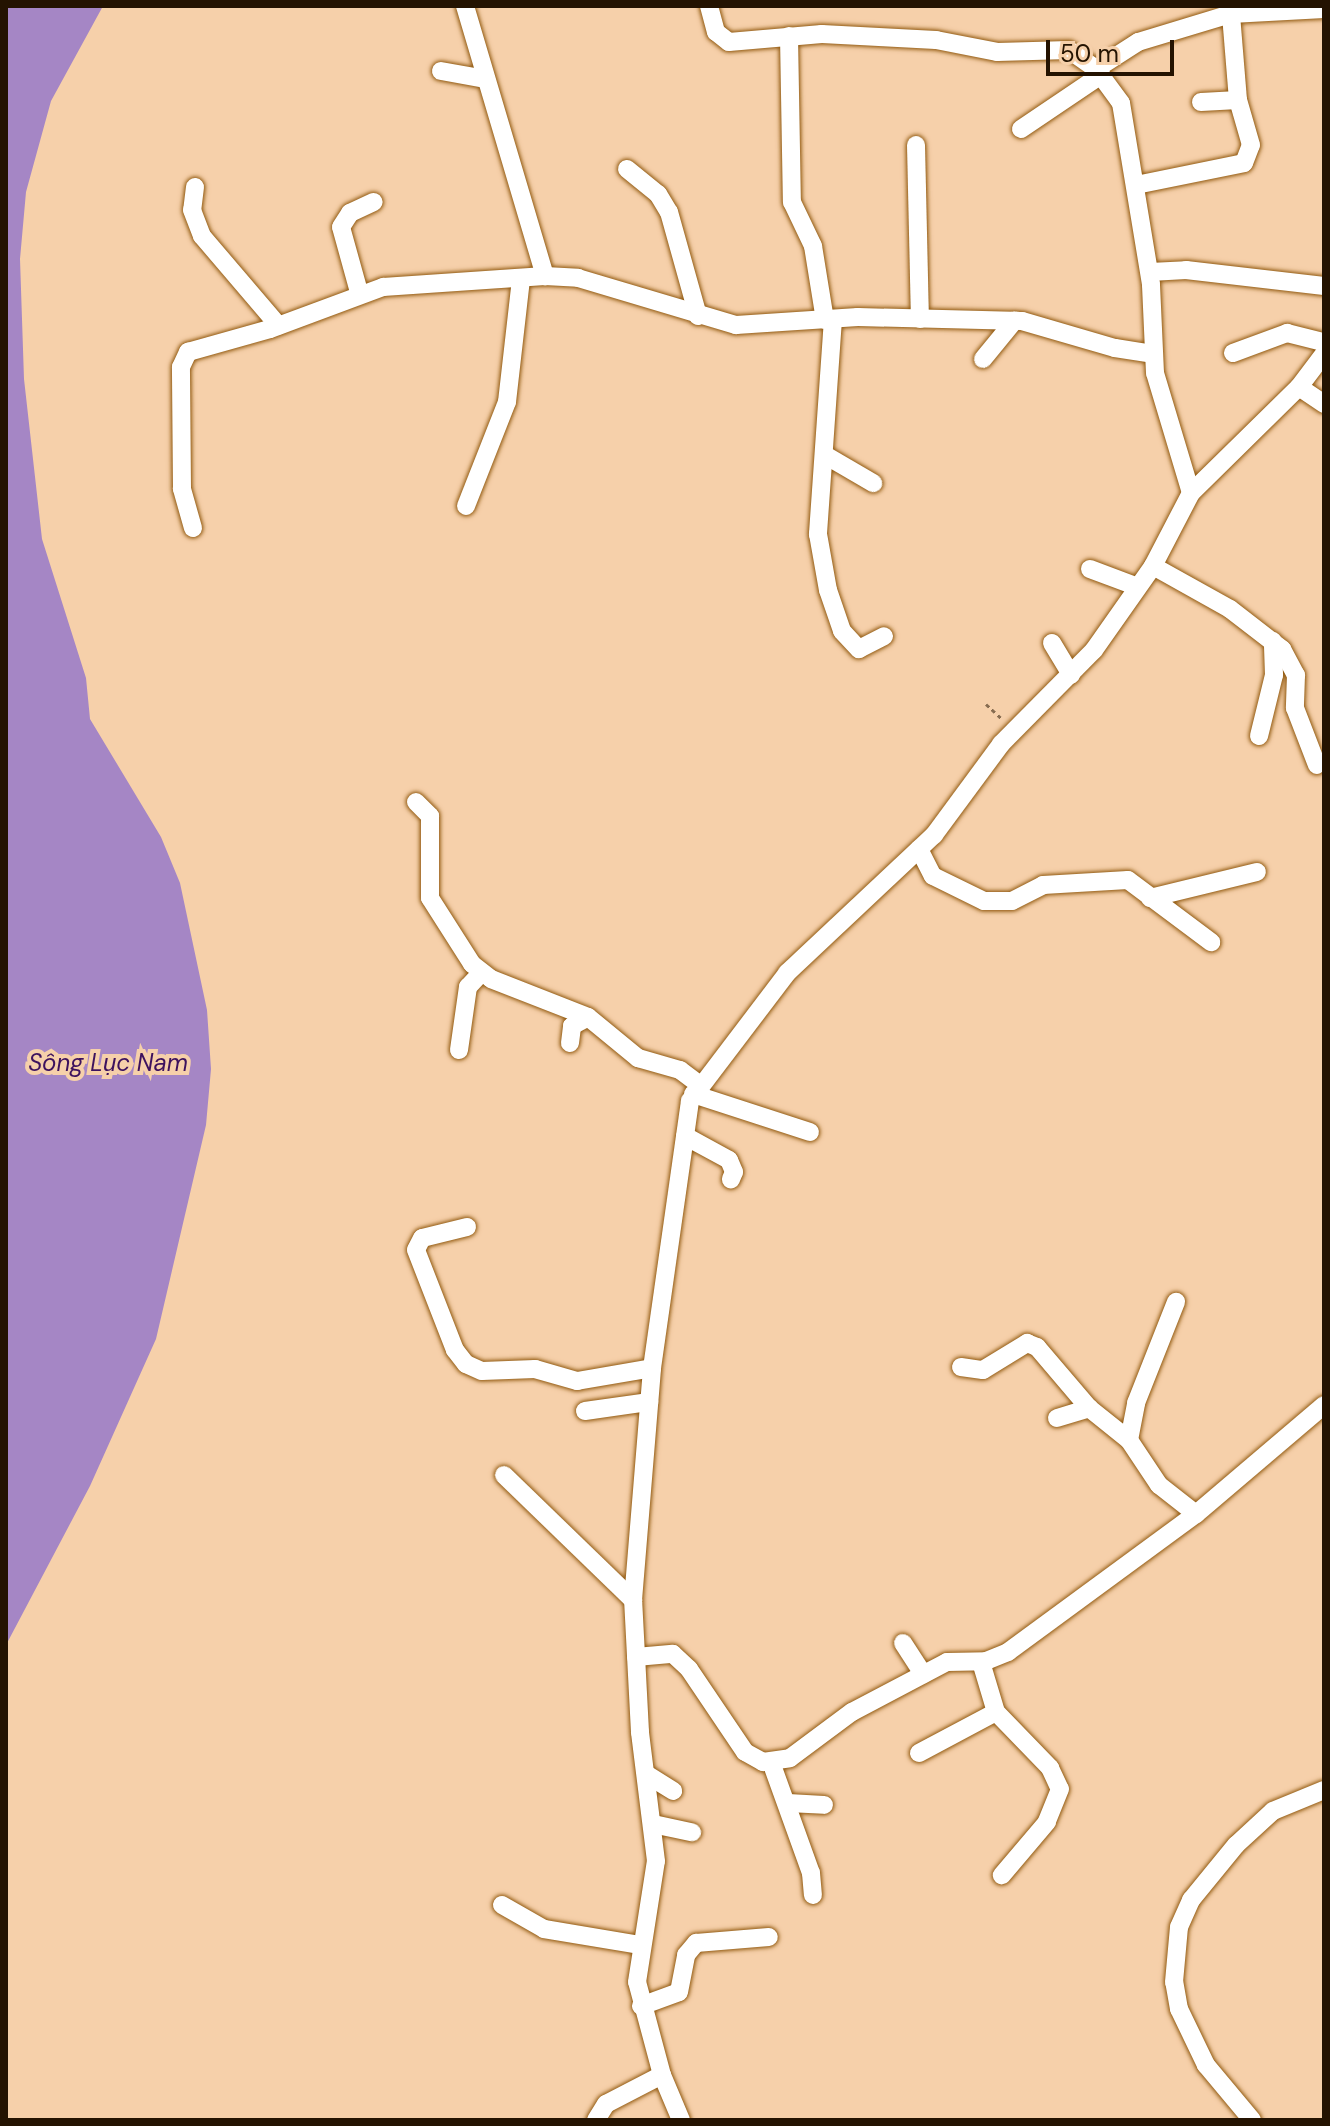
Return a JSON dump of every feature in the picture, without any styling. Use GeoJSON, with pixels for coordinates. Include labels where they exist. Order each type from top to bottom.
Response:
{"type":"FeatureCollection","features":[{"type":"Feature","properties":{"kind":"street"},"geometry":{"type":"LineString","coordinates":[[465,6],[545,276]]}},
{"type":"Feature","properties":{"kind":"street"},"geometry":{"type":"LineString","coordinates":[[709,6],[716,32],[729,42],[851,34],[936,40],[997,52],[1069,50],[1099,72],[1121,103],[1150,272],[1153,354],[1191,493]]}},
{"type":"Feature","properties":{"kind":"street"},"geometry":{"type":"LineString","coordinates":[[1021,129],[1138,42],[1231,14],[1324,9]]}},
{"type":"Feature","properties":{"kind":"street"},"geometry":{"type":"LineString","coordinates":[[1136,185],[1244,163],[1251,145],[1238,100],[1231,14]]}},
{"type":"Feature","properties":{"kind":"street"},"geometry":{"type":"LineString","coordinates":[[789,36],[790,186],[796,215],[813,246],[829,320],[825,455],[818,534],[830,599],[842,631],[856,649],[884,636]]}},
{"type":"Feature","properties":{"kind":"street"},"geometry":{"type":"LineString","coordinates":[[441,71],[486,79]]}},
{"type":"Feature","properties":{"kind":"street"},"geometry":{"type":"LineString","coordinates":[[1201,102],[1238,100]]}},
{"type":"Feature","properties":{"kind":"street"},"geometry":{"type":"LineString","coordinates":[[916,145],[920,319]]}},
{"type":"Feature","properties":{"kind":"street"},"geometry":{"type":"LineString","coordinates":[[627,169],[658,194],[669,212],[698,316]]}},
{"type":"Feature","properties":{"kind":"street"},"geometry":{"type":"LineString","coordinates":[[195,187],[192,210],[202,236],[279,326]]}},
{"type":"Feature","properties":{"kind":"street"},"geometry":{"type":"LineString","coordinates":[[359,292],[341,227],[350,213],[374,202]]}},
{"type":"Feature","properties":{"kind":"street"},"geometry":{"type":"LineString","coordinates":[[1150,272],[1186,270],[1324,286]]}},
{"type":"Feature","properties":{"kind":"street"},"geometry":{"type":"LineString","coordinates":[[193,528],[182,489],[184,358],[193,348],[279,326],[359,292],[405,284],[545,276],[578,278],[736,325],[829,320],[1015,320],[1153,354]]}},
{"type":"Feature","properties":{"kind":"street"},"geometry":{"type":"LineString","coordinates":[[466,506],[507,402],[521,279]]}},
{"type":"Feature","properties":{"kind":"street"},"geometry":{"type":"LineString","coordinates":[[983,359],[1015,320]]}},
{"type":"Feature","properties":{"kind":"street"},"geometry":{"type":"LineString","coordinates":[[1233,353],[1287,333],[1324,342]]}},
{"type":"Feature","properties":{"kind":"street"},"geometry":{"type":"LineString","coordinates":[[681,2120],[662,2075],[641,2006],[641,1945],[656,1861],[633,1600],[652,1368],[685,1136],[696,1089],[805,953],[919,849],[1015,730],[1071,675],[1153,566],[1191,493],[1299,387],[1324,354]]}},
{"type":"Feature","properties":{"kind":"street"},"geometry":{"type":"LineString","coordinates":[[1299,387],[1324,404]]}},
{"type":"Feature","properties":{"kind":"street"},"geometry":{"type":"LineString","coordinates":[[825,455],[873,483]]}},
{"type":"Feature","properties":{"kind":"street"},"geometry":{"type":"LineString","coordinates":[[1153,566],[1230,609],[1273,641],[1296,675],[1295,708],[1317,765]]}},
{"type":"Feature","properties":{"kind":"street"},"geometry":{"type":"LineString","coordinates":[[1090,569],[1138,587]]}},
{"type":"Feature","properties":{"kind":"street"},"geometry":{"type":"LineString","coordinates":[[1259,736],[1274,675],[1273,641]]}},
{"type":"Feature","properties":{"kind":"street"},"geometry":{"type":"LineString","coordinates":[[1052,643],[1071,675]]}},
{"type":"Feature","properties":{"kind":"street"},"geometry":{"type":"LineString","coordinates":[[416,802],[429,809],[430,898],[481,973],[588,1017],[638,1058],[680,1070],[696,1089],[810,1132]]}},
{"type":"Feature","properties":{"kind":"street"},"geometry":{"type":"LineString","coordinates":[[919,849],[933,876],[972,898],[1012,901],[1043,885],[1128,880],[1211,942]]}},
{"type":"Feature","properties":{"kind":"street"},"geometry":{"type":"LineString","coordinates":[[1150,898],[1257,872]]}},
{"type":"Feature","properties":{"kind":"street"},"geometry":{"type":"LineString","coordinates":[[459,1050],[468,987],[481,973]]}},
{"type":"Feature","properties":{"kind":"street"},"geometry":{"type":"LineString","coordinates":[[570,1043],[572,1026],[588,1017]]}},
{"type":"Feature","properties":{"kind":"street"},"geometry":{"type":"LineString","coordinates":[[685,1136],[729,1160],[734,1172],[731,1179]]}},
{"type":"Feature","properties":{"kind":"street"},"geometry":{"type":"LineString","coordinates":[[467,1227],[422,1238],[416,1250],[455,1350],[466,1364],[482,1371],[535,1369],[577,1381],[652,1368]]}},
{"type":"Feature","properties":{"kind":"street"},"geometry":{"type":"LineString","coordinates":[[1129,1440],[1136,1403],[1176,1302]]}},
{"type":"Feature","properties":{"kind":"street"},"geometry":{"type":"LineString","coordinates":[[961,1367],[983,1370],[1032,1344],[1089,1408],[1129,1440],[1159,1485],[1196,1514]]}},
{"type":"Feature","properties":{"kind":"street"},"geometry":{"type":"LineString","coordinates":[[585,1411],[649,1402]]}},
{"type":"Feature","properties":{"kind":"street"},"geometry":{"type":"LineString","coordinates":[[636,1657],[667,1652],[680,1660],[745,1752],[771,1762],[803,1751],[852,1712],[923,1674],[952,1660],[981,1662],[1008,1652],[1196,1514],[1324,1405]]}},
{"type":"Feature","properties":{"kind":"street"},"geometry":{"type":"LineString","coordinates":[[1057,1418],[1089,1408]]}},
{"type":"Feature","properties":{"kind":"street"},"geometry":{"type":"LineString","coordinates":[[504,1475],[633,1600]]}},
{"type":"Feature","properties":{"kind":"street"},"geometry":{"type":"LineString","coordinates":[[903,1643],[923,1674]]}},
{"type":"Feature","properties":{"kind":"street"},"geometry":{"type":"LineString","coordinates":[[981,1662],[996,1712],[1050,1768],[1060,1789],[1047,1822],[1002,1875]]}},
{"type":"Feature","properties":{"kind":"street"},"geometry":{"type":"LineString","coordinates":[[919,1753],[996,1712]]}},
{"type":"Feature","properties":{"kind":"street"},"geometry":{"type":"LineString","coordinates":[[771,1762],[811,1873],[813,1895]]}},
{"type":"Feature","properties":{"kind":"street"},"geometry":{"type":"LineString","coordinates":[[646,1774],[673,1791]]}},
{"type":"Feature","properties":{"kind":"street"},"geometry":{"type":"LineString","coordinates":[[1252,2120],[1206,2065],[1179,2009],[1174,1982],[1179,1927],[1191,1900],[1236,1845],[1273,1811],[1324,1790]]}},
{"type":"Feature","properties":{"kind":"street"},"geometry":{"type":"LineString","coordinates":[[788,1803],[824,1805]]}},
{"type":"Feature","properties":{"kind":"street"},"geometry":{"type":"LineString","coordinates":[[653,1824],[692,1832]]}},
{"type":"Feature","properties":{"kind":"street"},"geometry":{"type":"LineString","coordinates":[[502,1905],[544,1929],[641,1945]]}},
{"type":"Feature","properties":{"kind":"street"},"geometry":{"type":"LineString","coordinates":[[641,2006],[679,1992],[686,1955],[696,1943],[769,1937]]}},
{"type":"Feature","properties":{"kind":"street"},"geometry":{"type":"LineString","coordinates":[[596,2120],[622,2093],[662,2075]]}},
{"type":"Feature","properties":{"kind":"path"},"geometry":{"type":"LineString","coordinates":[[986,704],[1015,730]]}},
{"type":"Feature","properties":{"kind":"water","name":"Sông Lục Nam"},"geometry":{"type":"Polygon","coordinates":[[[6,6],[103,6],[51,101],[26,192],[20,259],[24,379],[42,539],[86,678],[90,719],[161,837],[180,883],[207,1010],[211,1069],[206,1125],[156,1339],[90,1486],[6,1645],[6,6]]]}}]}
